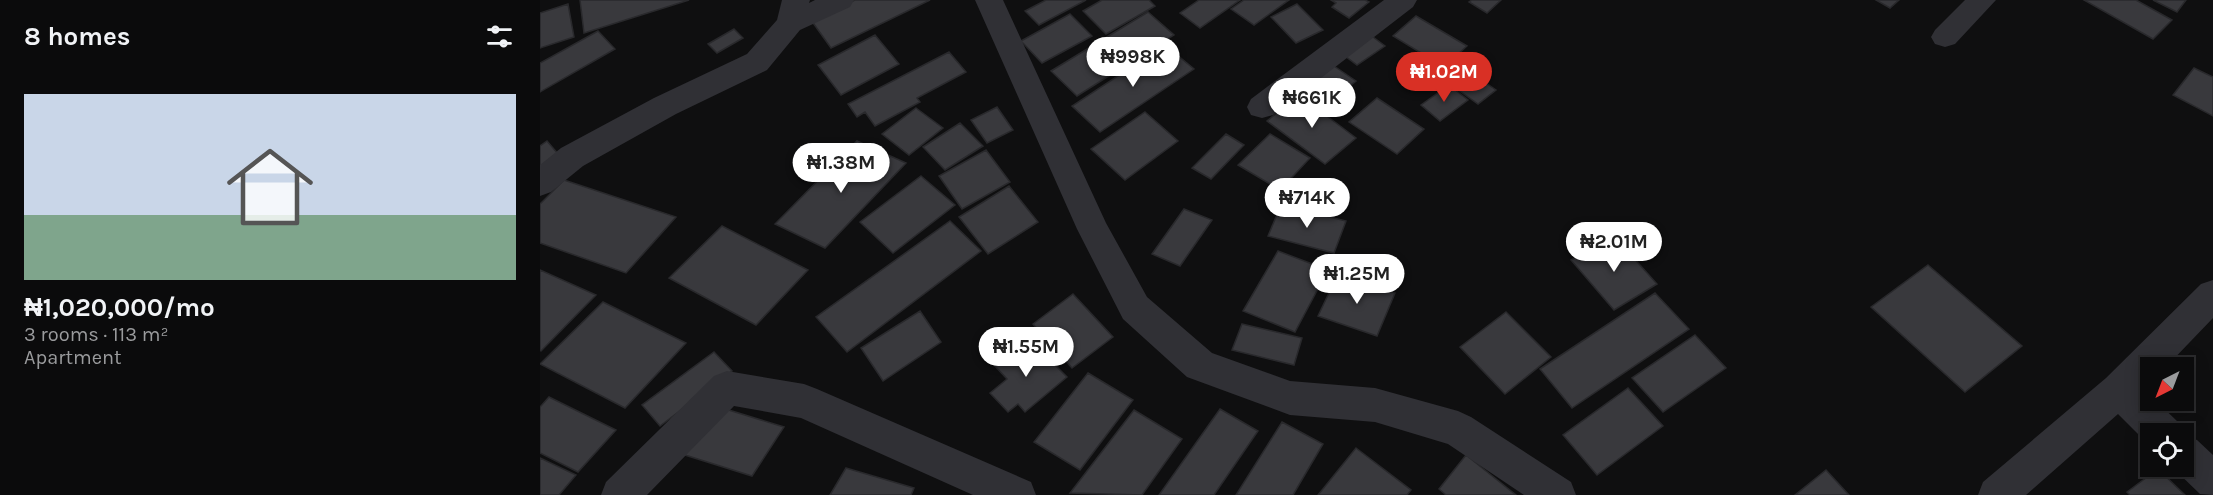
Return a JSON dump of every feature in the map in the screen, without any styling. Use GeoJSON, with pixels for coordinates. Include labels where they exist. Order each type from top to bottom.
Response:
{"type":"FeatureCollection","features":[{"type":"Feature","properties":{"kind":"street"},"geometry":{"type":"LineString","coordinates":[[540,183],[572,157],[654,111],[757,62],[793,12],[840,0]]}},
{"type":"Feature","properties":{"kind":"street"},"geometry":{"type":"LineString","coordinates":[[989,0],[1093,230],[1135,308],[1200,365],[1290,398],[1375,405],[1458,429],[1557,495]]}},
{"type":"Feature","properties":{"kind":"street"},"geometry":{"type":"LineString","coordinates":[[1262,107],[1403,0]]}},
{"type":"Feature","properties":{"kind":"street"},"geometry":{"type":"LineString","coordinates":[[1945,38],[1982,0]]}},
{"type":"Feature","properties":{"kind":"street"},"geometry":{"type":"LineString","coordinates":[[1997,495],[2119,390],[2213,295]]}},
{"type":"Feature","properties":{"kind":"street"},"geometry":{"type":"LineString","coordinates":[[620,495],[727,388],[804,401],[1017,495]]}},
{"type":"Feature","properties":{"kind":"street"},"geometry":{"type":"LineString","coordinates":[[2119,390],[2153,423]]}},
{"type":"Feature","properties":{"kind":"street"},"geometry":{"type":"LineString","coordinates":[[2194,463],[2213,481]]}},
{"type":"Feature","properties":{"kind":"building"},"geometry":{"type":"Polygon","coordinates":[[[580,0],[689,0],[584,33],[580,0]]]}},
{"type":"Feature","properties":{"kind":"building"},"geometry":{"type":"Polygon","coordinates":[[[855,0],[930,0],[831,48],[811,20],[855,0]]]}},
{"type":"Feature","properties":{"kind":"building"},"geometry":{"type":"Polygon","coordinates":[[[1046,0],[1086,0],[1039,25],[1025,11],[1046,0]]]}},
{"type":"Feature","properties":{"kind":"building"},"geometry":{"type":"Polygon","coordinates":[[[1102,0],[1149,0],[1155,6],[1106,34],[1083,11],[1102,0]]]}},
{"type":"Feature","properties":{"kind":"building"},"geometry":{"type":"Polygon","coordinates":[[[1199,0],[1240,0],[1200,28],[1180,13],[1199,0]]]}},
{"type":"Feature","properties":{"kind":"building"},"geometry":{"type":"Polygon","coordinates":[[[1244,0],[1289,0],[1254,25],[1231,9],[1244,0]]]}},
{"type":"Feature","properties":{"kind":"building"},"geometry":{"type":"Polygon","coordinates":[[[1331,0],[1369,2],[1349,18],[1332,7],[1336,3],[1331,0]]]}},
{"type":"Feature","properties":{"kind":"building"},"geometry":{"type":"Polygon","coordinates":[[[1472,0],[1501,0],[1487,13],[1469,2],[1472,0]]]}},
{"type":"Feature","properties":{"kind":"building"},"geometry":{"type":"Polygon","coordinates":[[[1876,0],[1899,0],[1890,8],[1876,0]]]}},
{"type":"Feature","properties":{"kind":"building"},"geometry":{"type":"Polygon","coordinates":[[[2084,0],[2136,0],[2172,20],[2153,39],[2084,0]]]}},
{"type":"Feature","properties":{"kind":"building"},"geometry":{"type":"Polygon","coordinates":[[[2153,0],[2186,0],[2177,12],[2153,0]]]}},
{"type":"Feature","properties":{"kind":"building"},"geometry":{"type":"Polygon","coordinates":[[[568,4],[574,37],[540,48],[540,13],[568,4]]]}},
{"type":"Feature","properties":{"kind":"building"},"geometry":{"type":"Polygon","coordinates":[[[1297,4],[1323,30],[1296,43],[1271,17],[1297,4]]]}},
{"type":"Feature","properties":{"kind":"building"},"geometry":{"type":"Polygon","coordinates":[[[1148,12],[1174,35],[1077,96],[1051,71],[1148,12]]]}},
{"type":"Feature","properties":{"kind":"building"},"geometry":{"type":"Polygon","coordinates":[[[1070,14],[1092,36],[1042,63],[1021,41],[1070,14]]]}},
{"type":"Feature","properties":{"kind":"building"},"geometry":{"type":"Polygon","coordinates":[[[1416,16],[1467,46],[1444,67],[1393,36],[1416,16]]]}},
{"type":"Feature","properties":{"kind":"building"},"geometry":{"type":"Polygon","coordinates":[[[734,29],[743,38],[717,53],[708,44],[734,29]]]}},
{"type":"Feature","properties":{"kind":"building"},"geometry":{"type":"Polygon","coordinates":[[[598,31],[615,49],[540,92],[540,63],[598,31]]]}},
{"type":"Feature","properties":{"kind":"building"},"geometry":{"type":"Polygon","coordinates":[[[1369,34],[1385,46],[1357,65],[1341,53],[1369,34]]]}},
{"type":"Feature","properties":{"kind":"building"},"geometry":{"type":"Polygon","coordinates":[[[875,35],[899,64],[841,95],[818,65],[875,35]]]}},
{"type":"Feature","properties":{"kind":"building"},"geometry":{"type":"Polygon","coordinates":[[[1165,45],[1194,69],[1100,132],[1072,106],[1165,45]]]}},
{"type":"Feature","properties":{"kind":"building"},"geometry":{"type":"Polygon","coordinates":[[[949,52],[966,72],[917,98],[920,102],[875,126],[865,112],[857,117],[848,104],[949,52]]]}},
{"type":"Feature","properties":{"kind":"building"},"geometry":{"type":"Polygon","coordinates":[[[1331,64],[1356,81],[1324,107],[1299,89],[1331,64]]]}},
{"type":"Feature","properties":{"kind":"building"},"geometry":{"type":"Polygon","coordinates":[[[1460,65],[1496,90],[1478,104],[1443,79],[1460,65]]]}},
{"type":"Feature","properties":{"kind":"building"},"geometry":{"type":"Polygon","coordinates":[[[2194,68],[2213,77],[2213,116],[2173,95],[2194,68]]]}},
{"type":"Feature","properties":{"kind":"building"},"geometry":{"type":"Polygon","coordinates":[[[1449,85],[1468,100],[1440,121],[1421,105],[1449,85]]]}},
{"type":"Feature","properties":{"kind":"building"},"geometry":{"type":"Polygon","coordinates":[[[1299,95],[1356,138],[1325,164],[1267,121],[1299,95]]]}},
{"type":"Feature","properties":{"kind":"building"},"geometry":{"type":"Polygon","coordinates":[[[1377,98],[1424,129],[1397,154],[1349,122],[1377,98]]]}},
{"type":"Feature","properties":{"kind":"building"},"geometry":{"type":"Polygon","coordinates":[[[997,107],[1013,130],[987,143],[971,120],[997,107]]]}},
{"type":"Feature","properties":{"kind":"building"},"geometry":{"type":"Polygon","coordinates":[[[916,108],[943,128],[909,155],[882,134],[916,108]]]}},
{"type":"Feature","properties":{"kind":"building"},"geometry":{"type":"Polygon","coordinates":[[[1145,112],[1178,141],[1125,180],[1091,149],[1145,112]]]}},
{"type":"Feature","properties":{"kind":"building"},"geometry":{"type":"Polygon","coordinates":[[[960,123],[983,146],[945,170],[923,147],[960,123]]]}},
{"type":"Feature","properties":{"kind":"building"},"geometry":{"type":"Polygon","coordinates":[[[1226,134],[1244,145],[1211,179],[1192,168],[1226,134]]]}},
{"type":"Feature","properties":{"kind":"building"},"geometry":{"type":"Polygon","coordinates":[[[1270,134],[1310,158],[1280,190],[1238,165],[1270,134]]]}},
{"type":"Feature","properties":{"kind":"building"},"geometry":{"type":"Polygon","coordinates":[[[547,141],[559,155],[540,167],[540,146],[547,141]]]}},
{"type":"Feature","properties":{"kind":"building"},"geometry":{"type":"Polygon","coordinates":[[[857,141],[906,163],[825,248],[775,224],[857,141]]]}},
{"type":"Feature","properties":{"kind":"building"},"geometry":{"type":"Polygon","coordinates":[[[986,150],[1010,182],[962,209],[939,176],[986,150]]]}},
{"type":"Feature","properties":{"kind":"building"},"geometry":{"type":"Polygon","coordinates":[[[921,176],[955,205],[893,253],[860,222],[921,176]]]}},
{"type":"Feature","properties":{"kind":"building"},"geometry":{"type":"Polygon","coordinates":[[[564,180],[676,217],[626,273],[540,243],[540,204],[564,180]]]}},
{"type":"Feature","properties":{"kind":"building"},"geometry":{"type":"Polygon","coordinates":[[[1009,186],[1038,222],[988,254],[959,217],[1009,186]]]}},
{"type":"Feature","properties":{"kind":"building"},"geometry":{"type":"Polygon","coordinates":[[[1281,205],[1346,221],[1334,253],[1268,236],[1281,205]]]}},
{"type":"Feature","properties":{"kind":"building"},"geometry":{"type":"Polygon","coordinates":[[[1184,209],[1212,220],[1180,266],[1152,254],[1184,209]]]}},
{"type":"Feature","properties":{"kind":"building"},"geometry":{"type":"Polygon","coordinates":[[[950,221],[981,251],[847,352],[816,317],[950,221]]]}},
{"type":"Feature","properties":{"kind":"building"},"geometry":{"type":"Polygon","coordinates":[[[722,226],[808,270],[756,325],[669,278],[722,226]]]}},
{"type":"Feature","properties":{"kind":"building"},"geometry":{"type":"Polygon","coordinates":[[[1614,236],[1657,284],[1614,310],[1571,260],[1614,236]]]}},
{"type":"Feature","properties":{"kind":"building"},"geometry":{"type":"Polygon","coordinates":[[[1278,251],[1328,270],[1295,332],[1243,311],[1278,251]]]}},
{"type":"Feature","properties":{"kind":"building"},"geometry":{"type":"Polygon","coordinates":[[[1928,265],[2022,346],[1965,392],[1871,307],[1928,265]]]}},
{"type":"Feature","properties":{"kind":"building"},"geometry":{"type":"Polygon","coordinates":[[[540,270],[596,295],[541,351],[540,350],[540,270]]]}},
{"type":"Feature","properties":{"kind":"building"},"geometry":{"type":"Polygon","coordinates":[[[1338,274],[1395,293],[1377,336],[1318,316],[1338,274]]]}},
{"type":"Feature","properties":{"kind":"building"},"geometry":{"type":"Polygon","coordinates":[[[1655,293],[1689,329],[1572,408],[1540,369],[1655,293]]]}},
{"type":"Feature","properties":{"kind":"building"},"geometry":{"type":"Polygon","coordinates":[[[1073,294],[1113,337],[1072,368],[1033,324],[1073,294]]]}},
{"type":"Feature","properties":{"kind":"building"},"geometry":{"type":"Polygon","coordinates":[[[603,302],[686,343],[625,408],[540,364],[603,302]]]}},
{"type":"Feature","properties":{"kind":"building"},"geometry":{"type":"Polygon","coordinates":[[[920,311],[941,342],[883,381],[861,348],[920,311]]]}},
{"type":"Feature","properties":{"kind":"building"},"geometry":{"type":"Polygon","coordinates":[[[1506,312],[1551,357],[1505,394],[1460,347],[1506,312]]]}},
{"type":"Feature","properties":{"kind":"building"},"geometry":{"type":"Polygon","coordinates":[[[1242,324],[1302,338],[1294,365],[1232,350],[1242,324]]]}},
{"type":"Feature","properties":{"kind":"building"},"geometry":{"type":"Polygon","coordinates":[[[1695,335],[1726,368],[1663,412],[1632,378],[1695,335]]]}},
{"type":"Feature","properties":{"kind":"building"},"geometry":{"type":"Polygon","coordinates":[[[1029,339],[1067,377],[1025,412],[1018,404],[1008,412],[990,393],[1007,379],[995,366],[1029,339]]]}},
{"type":"Feature","properties":{"kind":"building"},"geometry":{"type":"Polygon","coordinates":[[[714,352],[732,371],[660,426],[642,405],[714,352]]]}},
{"type":"Feature","properties":{"kind":"building"},"geometry":{"type":"Polygon","coordinates":[[[1088,373],[1133,400],[1080,470],[1034,442],[1088,373]]]}},
{"type":"Feature","properties":{"kind":"building"},"geometry":{"type":"Polygon","coordinates":[[[1628,388],[1663,426],[1597,475],[1563,435],[1628,388]]]}},
{"type":"Feature","properties":{"kind":"building"},"geometry":{"type":"Polygon","coordinates":[[[549,397],[616,430],[578,472],[540,453],[540,407],[549,397]]]}},
{"type":"Feature","properties":{"kind":"building"},"geometry":{"type":"Polygon","coordinates":[[[719,407],[784,427],[752,476],[685,455],[719,407]]]}},
{"type":"Feature","properties":{"kind":"building"},"geometry":{"type":"Polygon","coordinates":[[[1220,409],[1258,431],[1214,495],[1159,495],[1220,409]]]}},
{"type":"Feature","properties":{"kind":"building"},"geometry":{"type":"Polygon","coordinates":[[[1134,410],[1182,439],[1142,495],[1070,493],[1134,410]]]}},
{"type":"Feature","properties":{"kind":"building"},"geometry":{"type":"Polygon","coordinates":[[[1282,422],[1323,444],[1293,495],[1236,495],[1282,422]]]}},
{"type":"Feature","properties":{"kind":"building"},"geometry":{"type":"Polygon","coordinates":[[[1356,448],[1411,490],[1407,495],[1318,495],[1356,448]]]}},
{"type":"Feature","properties":{"kind":"building"},"geometry":{"type":"Polygon","coordinates":[[[1466,455],[1516,495],[1446,495],[1439,489],[1466,455]]]}},
{"type":"Feature","properties":{"kind":"building"},"geometry":{"type":"Polygon","coordinates":[[[540,458],[576,475],[559,495],[540,495],[540,458]]]}},
{"type":"Feature","properties":{"kind":"building"},"geometry":{"type":"Polygon","coordinates":[[[846,468],[914,488],[911,495],[830,495],[846,468]]]}},
{"type":"Feature","properties":{"kind":"building"},"geometry":{"type":"Polygon","coordinates":[[[1826,470],[1849,495],[1795,495],[1826,470]]]}},
{"type":"Feature","properties":{"kind":"building"},"geometry":{"type":"Polygon","coordinates":[[[2147,477],[2166,477],[2185,495],[2130,495],[2127,492],[2147,477]]]}}]}
